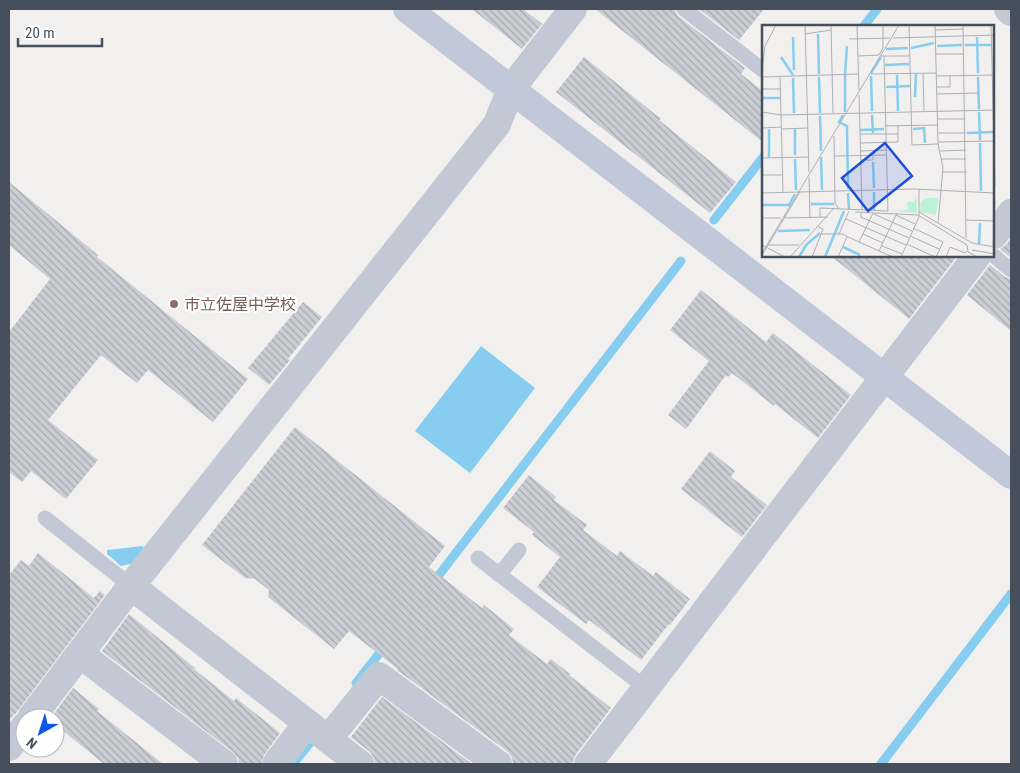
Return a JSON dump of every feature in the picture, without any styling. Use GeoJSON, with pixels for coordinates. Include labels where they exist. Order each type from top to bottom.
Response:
{"type":"FeatureCollection","features":[{"type":"Feature","properties":{"kind":"street"},"geometry":{"type":"LineString","coordinates":[[407,9],[1011,475]]}},
{"type":"Feature","properties":{"kind":"street"},"geometry":{"type":"LineString","coordinates":[[39,708],[131,586],[497,124],[511,89],[573,9]]}},
{"type":"Feature","properties":{"kind":"street"},"geometry":{"type":"LineString","coordinates":[[1008,9],[1011,12]]}},
{"type":"Feature","properties":{"kind":"street"},"geometry":{"type":"LineString","coordinates":[[995,237],[1011,212]]}},
{"type":"Feature","properties":{"kind":"street"},"geometry":{"type":"LineString","coordinates":[[588,764],[975,258]]}},
{"type":"Feature","properties":{"kind":"street"},"geometry":{"type":"LineString","coordinates":[[131,586],[360,764]]}},
{"type":"Feature","properties":{"kind":"street"},"geometry":{"type":"LineString","coordinates":[[80,654],[224,764]]}},
{"type":"Feature","properties":{"kind":"street"},"geometry":{"type":"LineString","coordinates":[[276,764],[318,731],[379,676],[498,764]]}},
{"type":"Feature","properties":{"kind":"lane"},"geometry":{"type":"LineString","coordinates":[[684,9],[762,69]]}},
{"type":"Feature","properties":{"kind":"lane"},"geometry":{"type":"LineString","coordinates":[[995,241],[1011,270]]}},
{"type":"Feature","properties":{"kind":"lane"},"geometry":{"type":"LineString","coordinates":[[46,518],[131,586]]}},
{"type":"Feature","properties":{"kind":"lane"},"geometry":{"type":"LineString","coordinates":[[499,575],[520,550]]}},
{"type":"Feature","properties":{"kind":"lane"},"geometry":{"type":"LineString","coordinates":[[478,558],[646,688]]}},
{"type":"Feature","properties":{"kind":"water"},"geometry":{"type":"Polygon","coordinates":[[[481,346],[535,388],[470,473],[415,431],[481,346]]]}},
{"type":"Feature","properties":{"kind":"water"},"geometry":{"type":"Polygon","coordinates":[[[143,546],[145,554],[135,563],[121,566],[107,554],[107,550],[143,546]]]}},
{"type":"Feature","properties":{"kind":"building"},"geometry":{"type":"Polygon","coordinates":[[[472,9],[523,9],[542,24],[522,49],[472,9]]]}},
{"type":"Feature","properties":{"kind":"building"},"geometry":{"type":"Polygon","coordinates":[[[595,9],[675,9],[678,16],[745,68],[741,74],[762,90],[762,141],[595,9]]]}},
{"type":"Feature","properties":{"kind":"building"},"geometry":{"type":"Polygon","coordinates":[[[699,9],[764,9],[739,40],[699,9]]]}},
{"type":"Feature","properties":{"kind":"building"},"geometry":{"type":"Polygon","coordinates":[[[584,57],[736,182],[710,213],[556,92],[584,57]]]}},
{"type":"Feature","properties":{"kind":"building"},"geometry":{"type":"Polygon","coordinates":[[[9,182],[98,255],[97,257],[248,379],[213,422],[148,370],[137,383],[101,355],[48,420],[98,460],[66,499],[31,471],[22,482],[9,472],[9,332],[50,279],[9,245],[9,182]]]}},
{"type":"Feature","properties":{"kind":"building"},"geometry":{"type":"Polygon","coordinates":[[[1011,238],[1011,258],[1000,249],[1011,238]]]}},
{"type":"Feature","properties":{"kind":"building"},"geometry":{"type":"Polygon","coordinates":[[[833,258],[955,258],[909,319],[833,258]]]}},
{"type":"Feature","properties":{"kind":"building"},"geometry":{"type":"Polygon","coordinates":[[[990,265],[1005,277],[1011,279],[1011,331],[967,295],[990,265]]]}},
{"type":"Feature","properties":{"kind":"building"},"geometry":{"type":"Polygon","coordinates":[[[701,290],[766,342],[773,333],[851,395],[818,438],[732,373],[728,377],[726,375],[686,429],[668,415],[709,361],[670,330],[701,290]]]}},
{"type":"Feature","properties":{"kind":"building"},"geometry":{"type":"Polygon","coordinates":[[[303,302],[322,317],[269,385],[248,368],[303,302]]]}},
{"type":"Feature","properties":{"kind":"building"},"geometry":{"type":"Polygon","coordinates":[[[295,427],[445,546],[429,567],[482,608],[484,605],[514,629],[509,635],[547,664],[551,659],[611,708],[576,754],[572,764],[513,764],[512,757],[507,751],[397,670],[349,631],[334,649],[268,597],[269,590],[255,579],[245,578],[202,545],[295,427]]]}},
{"type":"Feature","properties":{"kind":"building"},"geometry":{"type":"Polygon","coordinates":[[[710,451],[735,471],[731,477],[767,505],[742,537],[681,489],[710,451]]]}},
{"type":"Feature","properties":{"kind":"building"},"geometry":{"type":"Polygon","coordinates":[[[529,475],[556,497],[554,500],[587,525],[583,530],[617,556],[620,551],[653,576],[656,572],[690,599],[641,660],[589,620],[586,624],[537,587],[560,557],[532,535],[534,532],[503,508],[529,475]]]}},
{"type":"Feature","properties":{"kind":"building"},"geometry":{"type":"Polygon","coordinates":[[[38,553],[94,598],[100,591],[105,595],[20,708],[15,708],[15,714],[9,718],[9,575],[21,560],[29,566],[38,553]]]}},
{"type":"Feature","properties":{"kind":"building"},"geometry":{"type":"Polygon","coordinates":[[[129,614],[234,701],[236,698],[280,733],[264,755],[261,764],[239,764],[238,758],[233,752],[102,651],[129,614]]]}},
{"type":"Feature","properties":{"kind":"building"},"geometry":{"type":"Polygon","coordinates":[[[73,688],[99,709],[97,711],[163,764],[104,764],[65,732],[65,708],[58,708],[73,688]]]}},
{"type":"Feature","properties":{"kind":"building"},"geometry":{"type":"Polygon","coordinates":[[[382,697],[472,764],[375,764],[370,752],[351,737],[382,697]]]}},
{"type":"Feature","properties":{"kind":"waterway"},"geometry":{"type":"LineString","coordinates":[[865,25],[877,9]]}},
{"type":"Feature","properties":{"kind":"waterway"},"geometry":{"type":"LineString","coordinates":[[714,220],[762,159]]}},
{"type":"Feature","properties":{"kind":"waterway"},"geometry":{"type":"LineString","coordinates":[[432,584],[681,261]]}},
{"type":"Feature","properties":{"kind":"waterway"},"geometry":{"type":"LineString","coordinates":[[881,764],[1011,594]]}},
{"type":"Feature","properties":{"kind":"waterway"},"geometry":{"type":"LineString","coordinates":[[356,683],[385,646]]}},
{"type":"Feature","properties":{"kind":"waterway"},"geometry":{"type":"LineString","coordinates":[[293,764],[310,743]]}},
{"type":"Feature","properties":{"kind":"place","name":"市立佐屋中学校"},"geometry":{"type":"Point","coordinates":[174,304]}}]}
